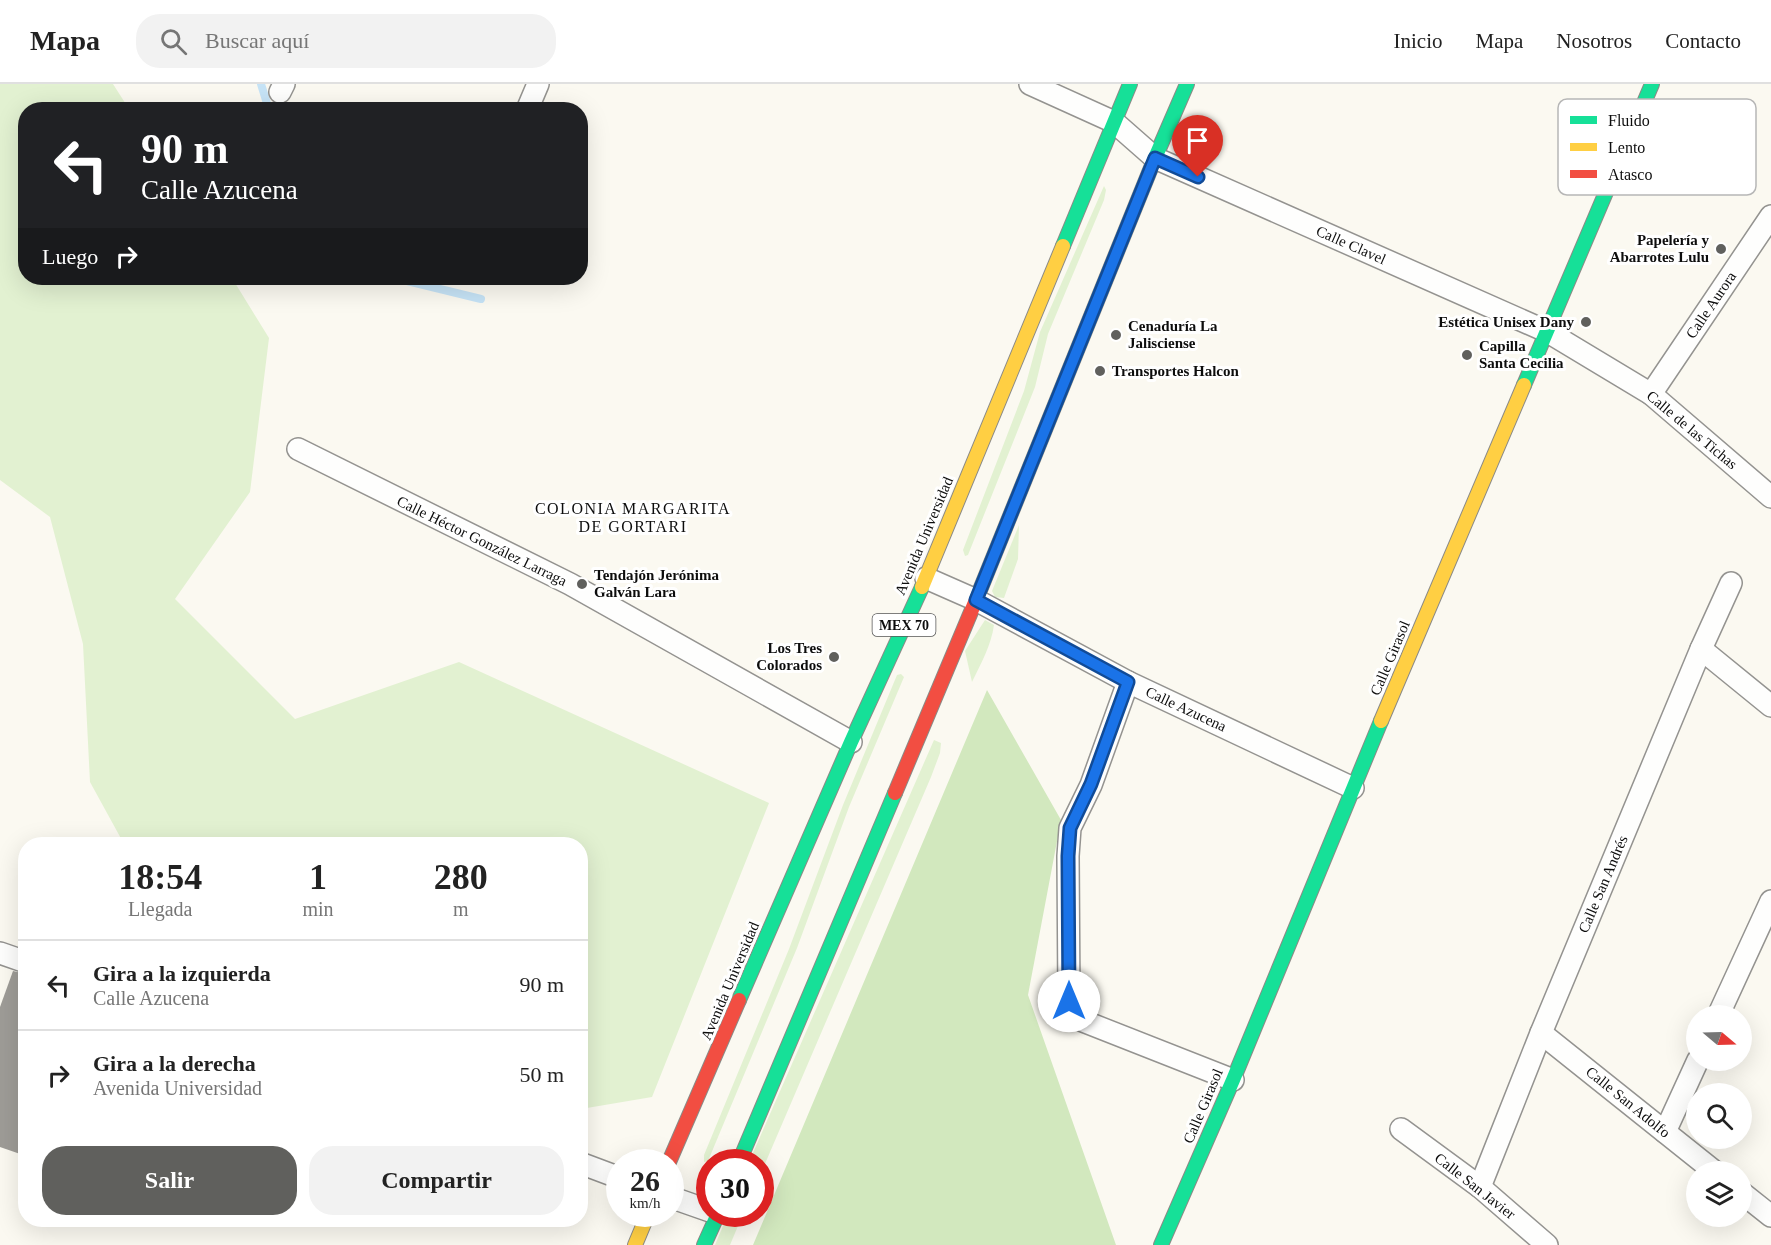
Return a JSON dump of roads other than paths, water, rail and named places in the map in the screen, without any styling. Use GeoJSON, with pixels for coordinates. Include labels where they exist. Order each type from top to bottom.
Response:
{"type":"FeatureCollection","features":[{"type":"Feature","properties":{"kind":"main road","name":"Avenida Universidad"},"geometry":{"type":"LineString","coordinates":[[675,1149],[851,742],[926,578],[1130,84]]}},
{"type":"Feature","properties":{"kind":"main road"},"geometry":{"type":"LineString","coordinates":[[744,1149],[976,600],[1155,158],[1188,84]]}},
{"type":"Feature","properties":{"kind":"main road","name":"Calle Girasol"},"geometry":{"type":"LineString","coordinates":[[1646,99],[1652,84]]}},
{"type":"Feature","properties":{"kind":"main road","name":"Calle Girasol"},"geometry":{"type":"LineString","coordinates":[[1161,1245],[1233,1080],[1353,788],[1605,195]]}},
{"type":"Feature","properties":{"kind":"main road"},"geometry":{"type":"LineString","coordinates":[[635,1245],[643,1227]]}},
{"type":"Feature","properties":{"kind":"main road"},"geometry":{"type":"LineString","coordinates":[[704,1245],[710,1227]]}},
{"type":"Feature","properties":{"kind":"street"},"geometry":{"type":"LineString","coordinates":[[530,102],[538,84]]}},
{"type":"Feature","properties":{"kind":"street","name":"Calle Clavel"},"geometry":{"type":"LineString","coordinates":[[1030,84],[1114,122],[1155,158],[1548,332]]}},
{"type":"Feature","properties":{"kind":"street","name":"Calle Aurora"},"geometry":{"type":"LineString","coordinates":[[1651,394],[1771,216]]}},
{"type":"Feature","properties":{"kind":"street","name":"Calle de las Tichas"},"geometry":{"type":"LineString","coordinates":[[1548,332],[1651,394],[1771,497]]}},
{"type":"Feature","properties":{"kind":"street","name":"Calle Héctor González Larraga"},"geometry":{"type":"LineString","coordinates":[[298,449],[570,584],[851,742]]}},
{"type":"Feature","properties":{"kind":"street","name":"Calle Azucena"},"geometry":{"type":"LineString","coordinates":[[926,578],[976,600],[1128,682],[1353,788]]}},
{"type":"Feature","properties":{"kind":"street","name":"Calle San Andrés"},"geometry":{"type":"LineString","coordinates":[[1480,1187],[1541,1033],[1701,649],[1731,583]]}},
{"type":"Feature","properties":{"kind":"street"},"geometry":{"type":"LineString","coordinates":[[1701,649],[1771,706]]}},
{"type":"Feature","properties":{"kind":"street"},"geometry":{"type":"LineString","coordinates":[[1128,682],[1091,784],[1070,828],[1068,856],[1069,1001],[1076,1015],[1083,1021],[1233,1080]]}},
{"type":"Feature","properties":{"kind":"street"},"geometry":{"type":"LineString","coordinates":[[1723,1005],[1771,901]]}},
{"type":"Feature","properties":{"kind":"street"},"geometry":{"type":"LineString","coordinates":[[0,952],[18,959]]}},
{"type":"Feature","properties":{"kind":"street","name":"Calle San Adolfo"},"geometry":{"type":"LineString","coordinates":[[1541,1033],[1701,1161]]}},
{"type":"Feature","properties":{"kind":"street"},"geometry":{"type":"LineString","coordinates":[[1665,1132],[1693,1071]]}},
{"type":"Feature","properties":{"kind":"street","name":"Calle San Javier"},"geometry":{"type":"LineString","coordinates":[[1401,1130],[1480,1187],[1547,1245]]}},
{"type":"Feature","properties":{"kind":"street"},"geometry":{"type":"LineString","coordinates":[[588,1166],[606,1173]]}},
{"type":"Feature","properties":{"kind":"street"},"geometry":{"type":"LineString","coordinates":[[1752,1201],[1771,1216]]}},
{"type":"Feature","properties":{"kind":"waterway"},"geometry":{"type":"LineString","coordinates":[[261,84],[267,102]]}},
{"type":"Feature","properties":{"kind":"waterway"},"geometry":{"type":"LineString","coordinates":[[424,285],[481,299]]}},
{"type":"Feature","properties":{"kind":"place","name":"Papelería y Abarrotes Lulu"},"geometry":{"type":"Point","coordinates":[1721,249]}},
{"type":"Feature","properties":{"kind":"place","name":"Estética Unisex Dany"},"geometry":{"type":"Point","coordinates":[1586,322]}},
{"type":"Feature","properties":{"kind":"place","name":"Cenaduría La Jalisciense"},"geometry":{"type":"Point","coordinates":[1116,335]}},
{"type":"Feature","properties":{"kind":"place","name":"Capilla Santa Cecilia"},"geometry":{"type":"Point","coordinates":[1467,355]}},
{"type":"Feature","properties":{"kind":"place","name":"Transportes Halcon"},"geometry":{"type":"Point","coordinates":[1100,371]}},
{"type":"Feature","properties":{"kind":"place","name":"Tendajón Jerónima Galván Lara"},"geometry":{"type":"Point","coordinates":[582,584]}},
{"type":"Feature","properties":{"kind":"place","name":"Los Tres Colorados"},"geometry":{"type":"Point","coordinates":[834,657]}},
{"type":"Feature","properties":{"kind":"district","name":"COLONIA MARGARITA DE GORTARI"},"geometry":{"type":"Point","coordinates":[633,517]}}]}
